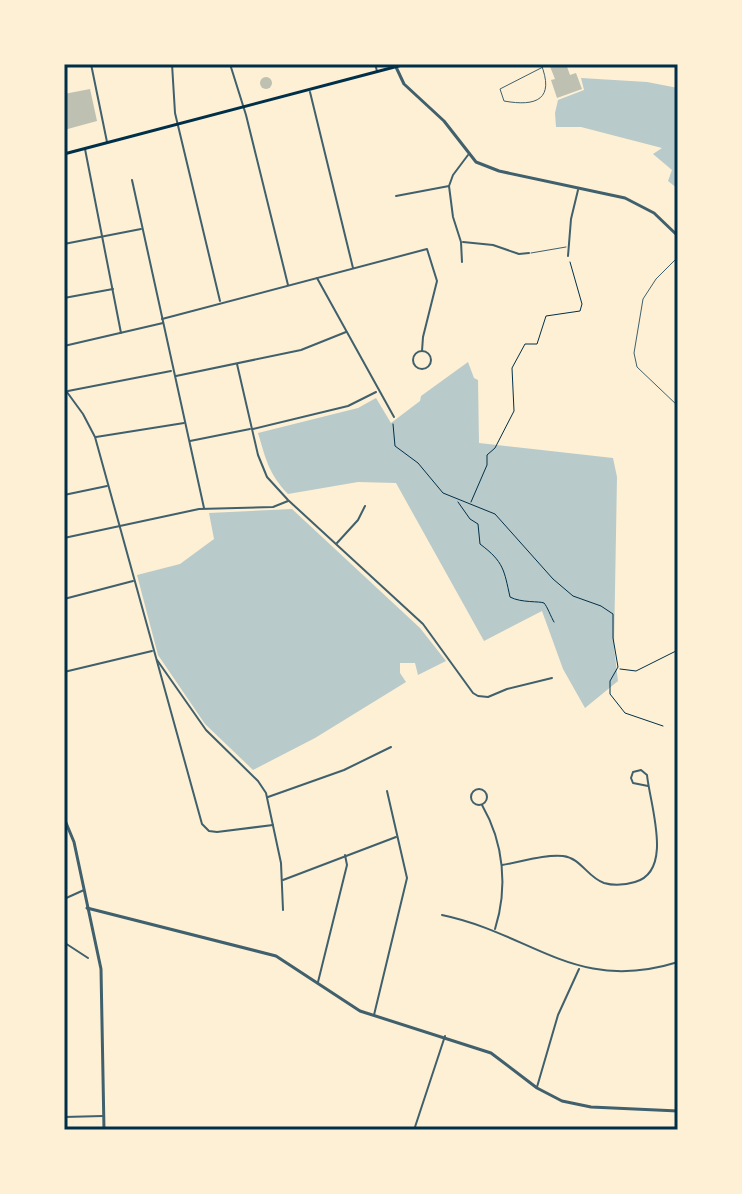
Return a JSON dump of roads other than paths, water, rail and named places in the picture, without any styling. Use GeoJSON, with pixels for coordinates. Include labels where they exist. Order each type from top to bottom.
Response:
{"type":"FeatureCollection","features":[{"type":"Feature","properties":{"kind":"main road"},"geometry":{"type":"LineString","coordinates":[[64,154],[406,64]]}},
{"type":"Feature","properties":{"kind":"street"},"geometry":{"type":"LineString","coordinates":[[91,64],[107,143]]}},
{"type":"Feature","properties":{"kind":"street"},"geometry":{"type":"LineString","coordinates":[[172,64],[177,125],[221,304]]}},
{"type":"Feature","properties":{"kind":"street"},"geometry":{"type":"LineString","coordinates":[[230,64],[244,107],[288,286]]}},
{"type":"Feature","properties":{"kind":"street"},"geometry":{"type":"LineString","coordinates":[[375,64],[377,72]]}},
{"type":"Feature","properties":{"kind":"street"},"geometry":{"type":"LineString","coordinates":[[397,66],[404,84],[444,121],[468,155],[492,169],[617,196],[640,204],[660,217],[678,236]]}},
{"type":"Feature","properties":{"kind":"street"},"geometry":{"type":"LineString","coordinates":[[309,90],[353,269]]}},
{"type":"Feature","properties":{"kind":"street"},"geometry":{"type":"LineString","coordinates":[[85,148],[121,333]]}},
{"type":"Feature","properties":{"kind":"street"},"geometry":{"type":"LineString","coordinates":[[462,262],[449,186],[468,155]]}},
{"type":"Feature","properties":{"kind":"street"},"geometry":{"type":"LineString","coordinates":[[132,180],[204,508]]}},
{"type":"Feature","properties":{"kind":"street"},"geometry":{"type":"LineString","coordinates":[[396,196],[449,186]]}},
{"type":"Feature","properties":{"kind":"street"},"geometry":{"type":"LineString","coordinates":[[568,256],[578,187]]}},
{"type":"Feature","properties":{"kind":"street"},"geometry":{"type":"LineString","coordinates":[[64,244],[143,229]]}},
{"type":"Feature","properties":{"kind":"street"},"geometry":{"type":"LineString","coordinates":[[461,242],[493,245],[519,254],[529,253]]}},
{"type":"Feature","properties":{"kind":"street"},"geometry":{"type":"LineString","coordinates":[[64,346],[427,249],[437,281],[422,351]]}},
{"type":"Feature","properties":{"kind":"street"},"geometry":{"type":"LineString","coordinates":[[317,278],[394,417]]}},
{"type":"Feature","properties":{"kind":"street"},"geometry":{"type":"LineString","coordinates":[[64,298],[113,289]]}},
{"type":"Feature","properties":{"kind":"street"},"geometry":{"type":"LineString","coordinates":[[174,377],[310,347],[346,332]]}},
{"type":"Feature","properties":{"kind":"street"},"geometry":{"type":"LineString","coordinates":[[422,351],[429,354],[431,362],[421,369],[413,361],[422,351]]}},
{"type":"Feature","properties":{"kind":"street"},"geometry":{"type":"LineString","coordinates":[[237,364],[264,472],[288,500],[419,619],[475,695],[488,697],[552,678]]}},
{"type":"Feature","properties":{"kind":"street"},"geometry":{"type":"LineString","coordinates":[[173,371],[65,390],[95,437],[201,820],[206,829],[217,832],[273,825]]}},
{"type":"Feature","properties":{"kind":"street"},"geometry":{"type":"LineString","coordinates":[[188,442],[348,406],[378,391]]}},
{"type":"Feature","properties":{"kind":"street"},"geometry":{"type":"LineString","coordinates":[[95,437],[184,423]]}},
{"type":"Feature","properties":{"kind":"street"},"geometry":{"type":"LineString","coordinates":[[64,495],[108,486]]}},
{"type":"Feature","properties":{"kind":"street"},"geometry":{"type":"LineString","coordinates":[[64,538],[204,508],[273,507],[288,500]]}},
{"type":"Feature","properties":{"kind":"street"},"geometry":{"type":"LineString","coordinates":[[336,544],[358,520],[365,506]]}},
{"type":"Feature","properties":{"kind":"street"},"geometry":{"type":"LineString","coordinates":[[64,599],[135,581]]}},
{"type":"Feature","properties":{"kind":"street"},"geometry":{"type":"LineString","coordinates":[[64,672],[153,650]]}},
{"type":"Feature","properties":{"kind":"street"},"geometry":{"type":"LineString","coordinates":[[155,656],[206,730],[258,781],[267,797],[282,880],[283,910]]}},
{"type":"Feature","properties":{"kind":"street"},"geometry":{"type":"LineString","coordinates":[[267,797],[364,761],[391,747]]}},
{"type":"Feature","properties":{"kind":"street"},"geometry":{"type":"LineString","coordinates":[[364,761],[368,766]]}},
{"type":"Feature","properties":{"kind":"street"},"geometry":{"type":"LineString","coordinates":[[502,865],[565,856],[578,862],[603,883],[618,885],[643,879],[654,868],[658,854],[648,786],[644,771],[633,772],[633,783],[648,786]]}},
{"type":"Feature","properties":{"kind":"street"},"geometry":{"type":"LineString","coordinates":[[475,790],[486,793],[487,798],[482,805],[475,805],[471,800],[475,790]]}},
{"type":"Feature","properties":{"kind":"street"},"geometry":{"type":"LineString","coordinates":[[374,1016],[406,884],[406,866],[396,837],[387,791]]}},
{"type":"Feature","properties":{"kind":"street"},"geometry":{"type":"LineString","coordinates":[[482,805],[496,834],[502,865],[501,904],[495,930]]}},
{"type":"Feature","properties":{"kind":"street"},"geometry":{"type":"LineString","coordinates":[[64,818],[74,842],[101,969],[104,1130]]}},
{"type":"Feature","properties":{"kind":"street"},"geometry":{"type":"LineString","coordinates":[[282,880],[396,837]]}},
{"type":"Feature","properties":{"kind":"street"},"geometry":{"type":"LineString","coordinates":[[317,983],[347,865],[345,855]]}},
{"type":"Feature","properties":{"kind":"street"},"geometry":{"type":"LineString","coordinates":[[64,899],[84,890]]}},
{"type":"Feature","properties":{"kind":"street"},"geometry":{"type":"LineString","coordinates":[[87,908],[276,956],[347,1004],[374,1016],[445,1036],[496,1055],[556,1099],[584,1106],[678,1111]]}},
{"type":"Feature","properties":{"kind":"street"},"geometry":{"type":"LineString","coordinates":[[442,915],[495,930],[551,957],[580,967],[626,972],[678,962]]}},
{"type":"Feature","properties":{"kind":"street"},"geometry":{"type":"LineString","coordinates":[[64,933],[64,944],[88,958]]}},
{"type":"Feature","properties":{"kind":"street"},"geometry":{"type":"LineString","coordinates":[[537,1088],[558,1015],[580,967]]}},
{"type":"Feature","properties":{"kind":"street"},"geometry":{"type":"LineString","coordinates":[[414,1130],[445,1036]]}},
{"type":"Feature","properties":{"kind":"street"},"geometry":{"type":"LineString","coordinates":[[64,1117],[103,1116]]}},
{"type":"Feature","properties":{"kind":"lane"},"geometry":{"type":"LineString","coordinates":[[542,66],[547,88],[536,101],[527,104],[504,101],[500,89],[542,66]]}},
{"type":"Feature","properties":{"kind":"lane"},"geometry":{"type":"LineString","coordinates":[[529,253],[569,246]]}},
{"type":"Feature","properties":{"kind":"lane"},"geometry":{"type":"LineString","coordinates":[[678,257],[656,279],[643,299],[634,357],[637,367],[678,406]]}}]}
